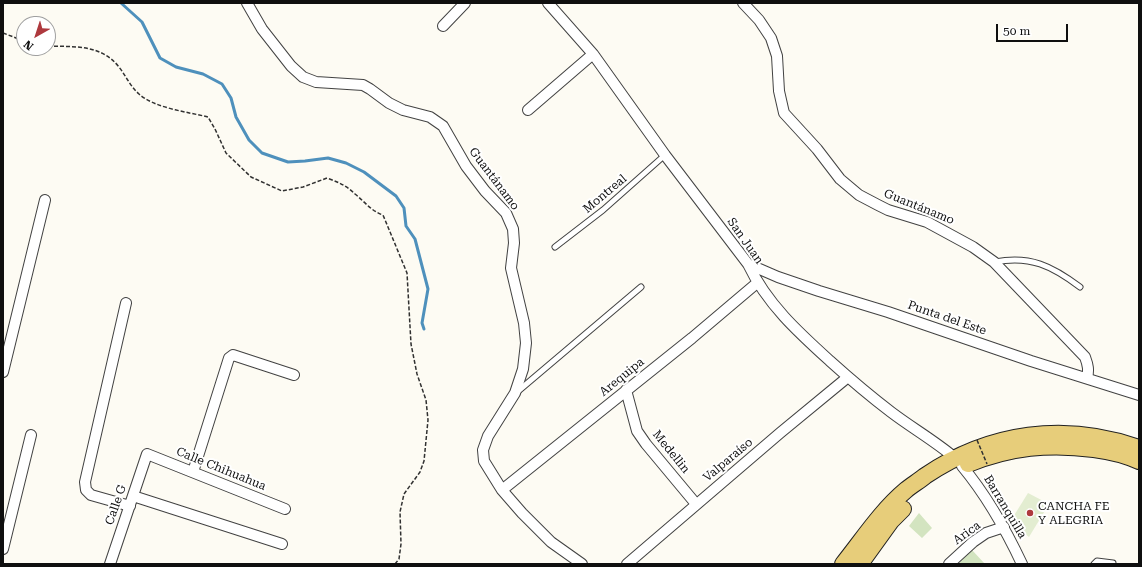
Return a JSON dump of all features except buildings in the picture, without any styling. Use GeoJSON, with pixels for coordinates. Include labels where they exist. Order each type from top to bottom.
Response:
{"type":"FeatureCollection","features":[{"type":"Feature","properties":{"kind":"main road"},"geometry":{"type":"LineString","coordinates":[[860,564],[891,521],[912,499],[959,462],[998,441],[1027,436],[1062,434],[1086,435],[1139,448]]}},
{"type":"Feature","properties":{"kind":"main road"},"geometry":{"type":"LineString","coordinates":[[843,564],[883,514],[906,490],[937,468],[1016,449],[1046,446],[1073,446],[1105,451],[1139,461]]}},
{"type":"Feature","properties":{"kind":"street","name":"Guantánamo"},"geometry":{"type":"LineString","coordinates":[[247,3],[262,29],[291,66],[303,77],[316,82],[363,85],[389,103],[403,110],[430,117],[443,126],[466,166],[485,191],[506,212],[513,229],[514,243],[511,268],[524,323],[526,343],[523,369],[515,394],[488,436],[483,450],[484,461],[502,490],[522,513],[551,542],[582,564]]}},
{"type":"Feature","properties":{"kind":"street"},"geometry":{"type":"LineString","coordinates":[[443,26],[464,3]]}},
{"type":"Feature","properties":{"kind":"street","name":"San Juan"},"geometry":{"type":"LineString","coordinates":[[548,3],[593,54],[665,155],[748,264],[757,283],[776,308],[797,331],[848,377],[891,412],[943,448],[959,462]]}},
{"type":"Feature","properties":{"kind":"street","name":"Guantánamo"},"geometry":{"type":"LineString","coordinates":[[743,3],[759,20],[771,38],[777,56],[779,91],[784,113],[817,149],[840,179],[859,195],[888,210],[927,222],[973,247],[995,262],[1085,357],[1089,371],[1087,378]]}},
{"type":"Feature","properties":{"kind":"street"},"geometry":{"type":"LineString","coordinates":[[528,110],[593,54]]}},
{"type":"Feature","properties":{"kind":"street"},"geometry":{"type":"LineString","coordinates":[[3,372],[45,200]]}},
{"type":"Feature","properties":{"kind":"street","name":"Punta del Este"},"geometry":{"type":"LineString","coordinates":[[748,264],[778,277],[819,291],[888,312],[1031,361],[1139,395]]}},
{"type":"Feature","properties":{"kind":"street","name":"Arequipa"},"geometry":{"type":"LineString","coordinates":[[502,490],[692,338],[757,283]]}},
{"type":"Feature","properties":{"kind":"street"},"geometry":{"type":"LineString","coordinates":[[126,303],[85,482],[86,490],[91,495],[130,506]]}},
{"type":"Feature","properties":{"kind":"street"},"geometry":{"type":"LineString","coordinates":[[193,472],[229,358],[233,355],[294,375]]}},
{"type":"Feature","properties":{"kind":"street","name":"Valparaíso"},"geometry":{"type":"LineString","coordinates":[[627,564],[696,504],[848,377]]}},
{"type":"Feature","properties":{"kind":"street","name":"Medellin"},"geometry":{"type":"LineString","coordinates":[[626,390],[637,430],[646,444],[696,504]]}},
{"type":"Feature","properties":{"kind":"street"},"geometry":{"type":"LineString","coordinates":[[3,549],[31,435]]}},
{"type":"Feature","properties":{"kind":"street","name":"Calle G"},"geometry":{"type":"LineString","coordinates":[[110,564],[147,454]]}},
{"type":"Feature","properties":{"kind":"street","name":"Calle Chihuahua"},"geometry":{"type":"LineString","coordinates":[[147,454],[285,509]]}},
{"type":"Feature","properties":{"kind":"street","name":"Barranquilla"},"geometry":{"type":"LineString","coordinates":[[959,462],[1004,527],[1022,564]]}},
{"type":"Feature","properties":{"kind":"street"},"geometry":{"type":"LineString","coordinates":[[133,496],[282,544]]}},
{"type":"Feature","properties":{"kind":"street","name":"Arica"},"geometry":{"type":"LineString","coordinates":[[949,564],[973,542],[986,533],[1004,527]]}},
{"type":"Feature","properties":{"kind":"lane","name":"Montreal"},"geometry":{"type":"LineString","coordinates":[[555,247],[603,210],[665,155]]}},
{"type":"Feature","properties":{"kind":"lane"},"geometry":{"type":"LineString","coordinates":[[995,262],[1010,259],[1030,261],[1062,274],[1080,287]]}},
{"type":"Feature","properties":{"kind":"lane"},"geometry":{"type":"LineString","coordinates":[[515,394],[641,287]]}},
{"type":"Feature","properties":{"kind":"lane"},"geometry":{"type":"LineString","coordinates":[[1094,564],[1097,561],[1113,563]]}},
{"type":"Feature","properties":{"kind":"path"},"geometry":{"type":"LineString","coordinates":[[3,32],[16,38]]}},
{"type":"Feature","properties":{"kind":"path"},"geometry":{"type":"LineString","coordinates":[[56,46],[79,47],[96,50],[108,56],[119,67],[130,85],[138,94],[148,100],[161,106],[208,117],[215,128],[226,153],[251,177],[282,191],[303,188],[328,178],[340,182],[374,212],[383,215],[407,273],[411,344],[417,374],[426,400],[428,420],[424,461],[420,472],[404,494],[401,506],[399,559],[395,564]]}},
{"type":"Feature","properties":{"kind":"path"},"geometry":{"type":"LineString","coordinates":[[977,440],[987,464]]}},
{"type":"Feature","properties":{"kind":"green space","name":"CANCHA FE Y ALEGRIA"},"geometry":{"type":"Polygon","coordinates":[[[1028,493],[1049,504],[1029,537],[1010,522],[1028,493]]]}},
{"type":"Feature","properties":{"kind":"green space"},"geometry":{"type":"Polygon","coordinates":[[[919,513],[932,528],[922,538],[909,526],[919,513]]]}},
{"type":"Feature","properties":{"kind":"green space"},"geometry":{"type":"Polygon","coordinates":[[[972,550],[985,564],[959,563],[972,550]]]}},
{"type":"Feature","properties":{"kind":"waterway"},"geometry":{"type":"LineString","coordinates":[[121,3],[142,22],[160,58],[176,67],[203,74],[222,84],[231,98],[236,117],[249,140],[262,153],[288,162],[328,158],[346,163],[364,172],[396,196],[404,208],[406,226],[415,239],[428,289],[422,323],[424,329]]}},
{"type":"Feature","properties":{"kind":"place","name":"CANCHA FE Y ALEGRIA"},"geometry":{"type":"Point","coordinates":[1030,513]}}]}
